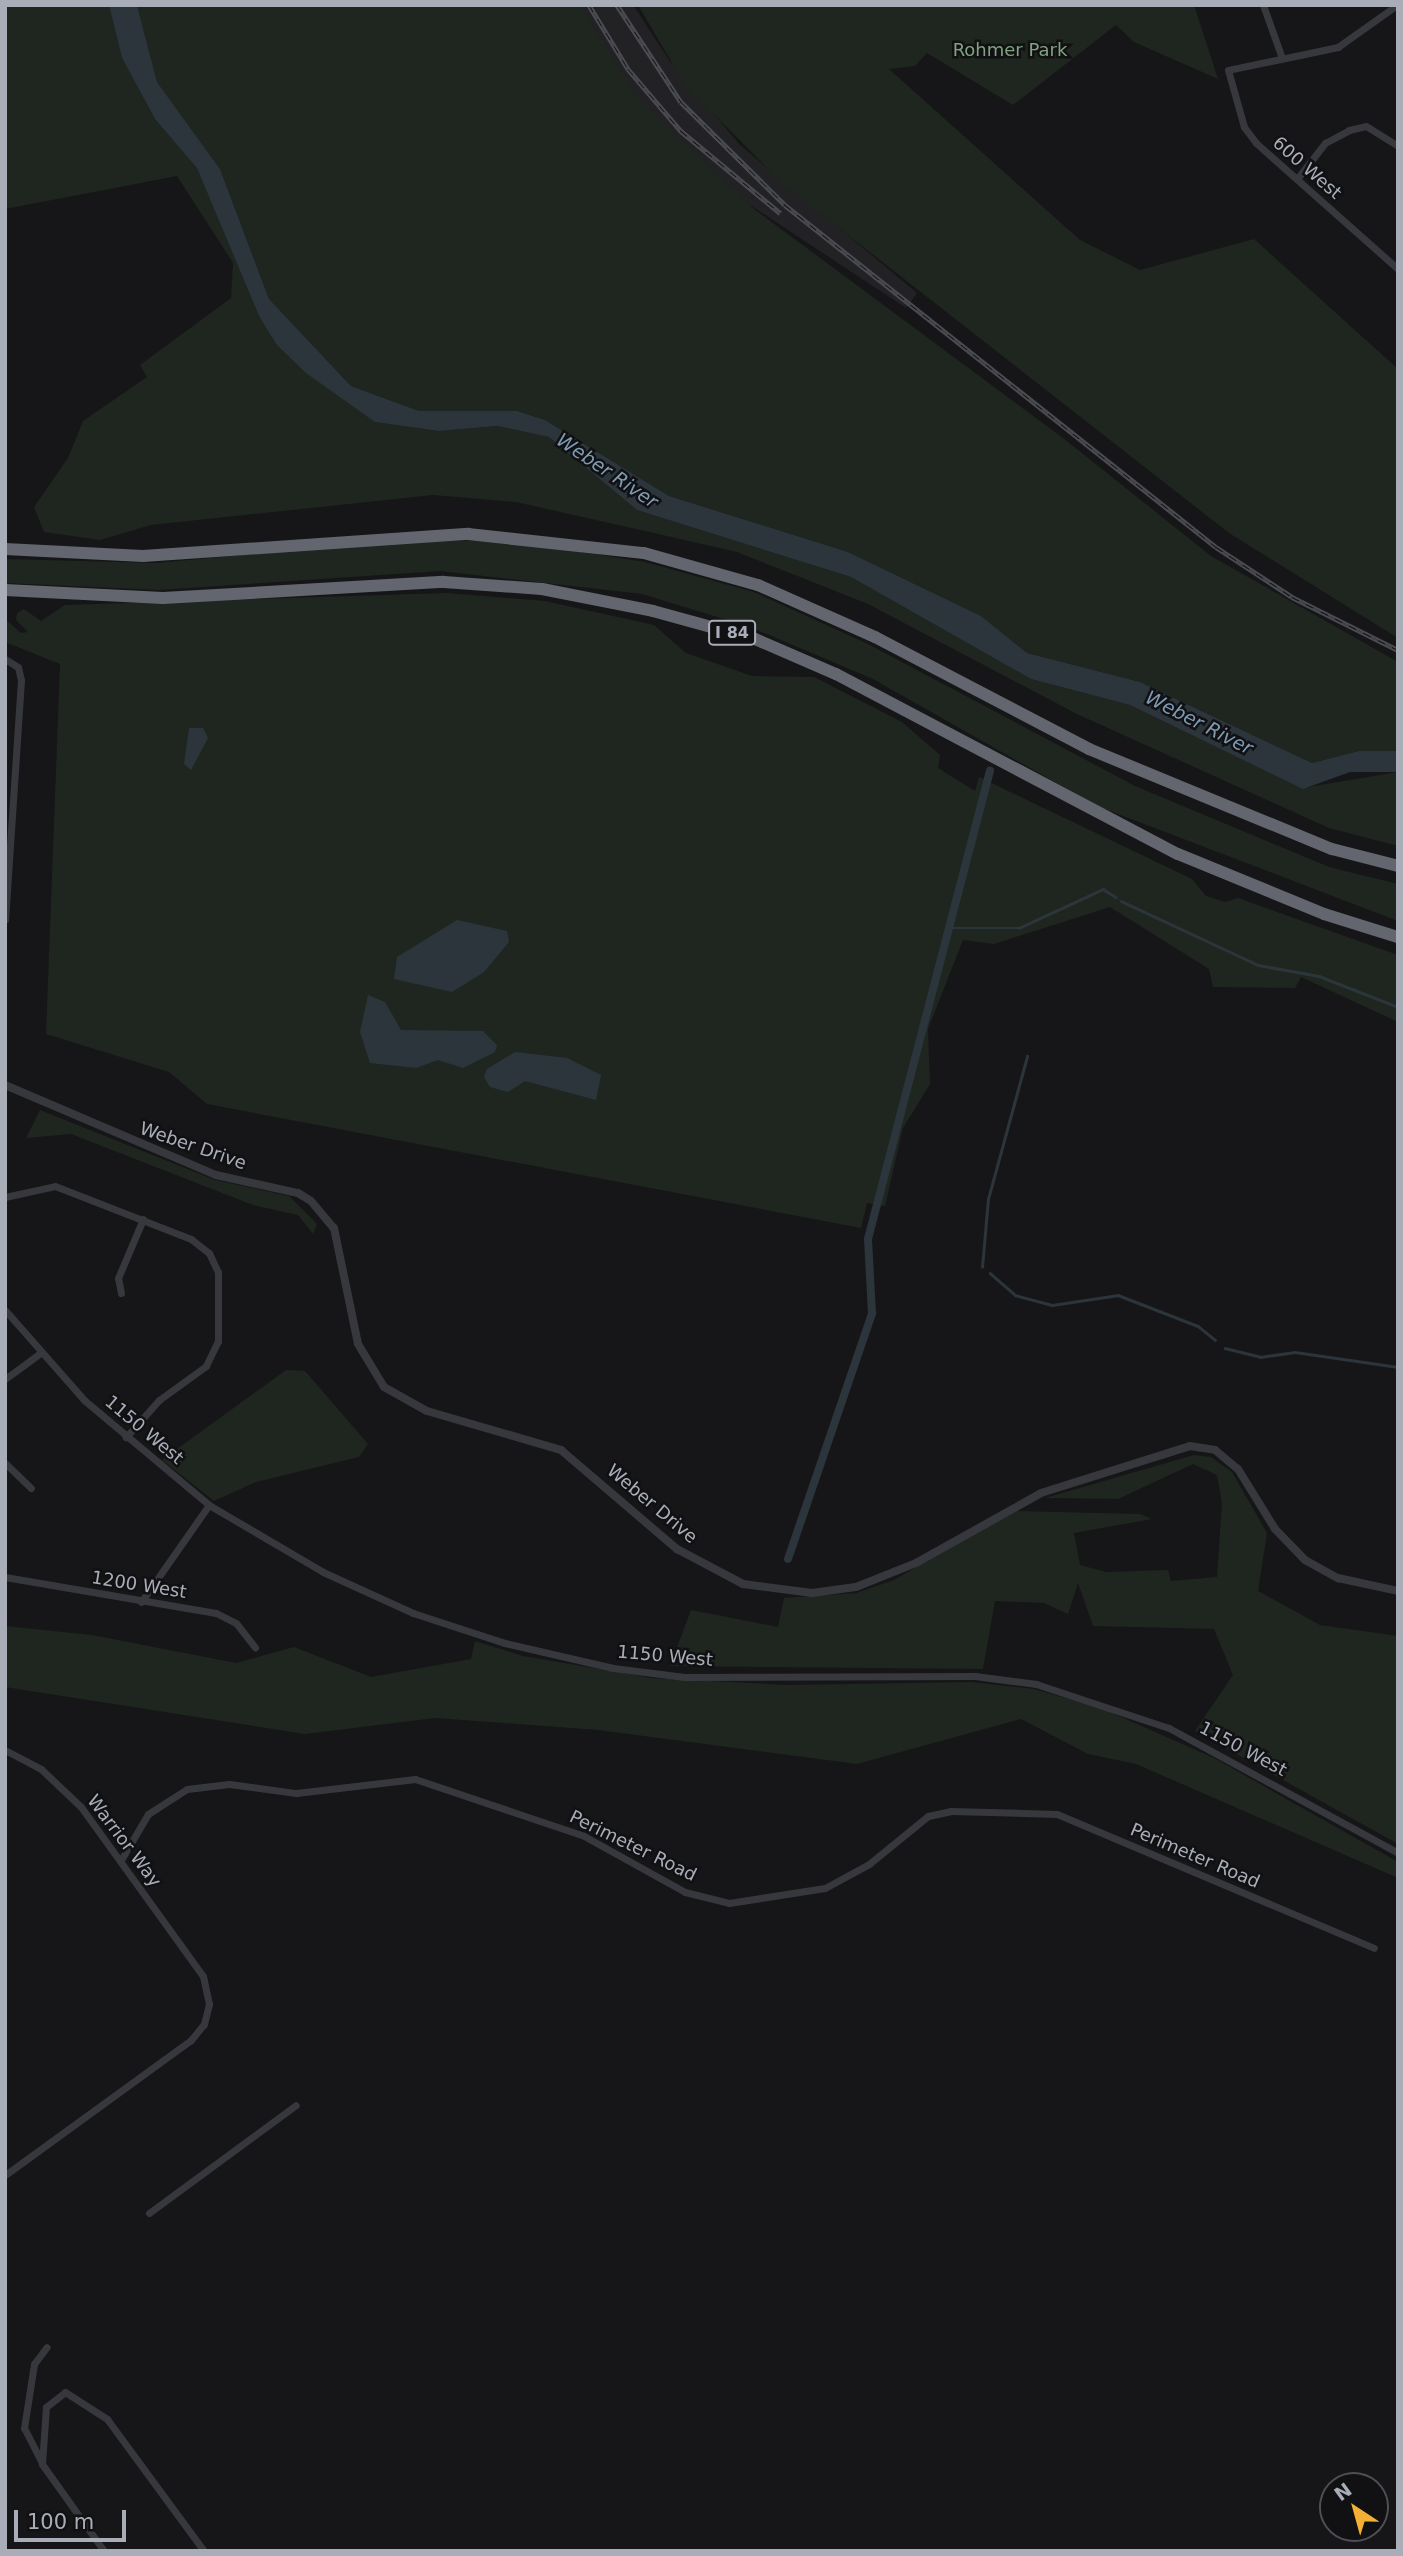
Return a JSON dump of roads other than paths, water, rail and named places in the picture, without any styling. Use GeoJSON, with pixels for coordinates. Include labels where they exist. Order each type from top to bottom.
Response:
{"type":"FeatureCollection","features":[{"type":"Feature","properties":{"kind":"highway"},"geometry":{"type":"LineString","coordinates":[[5,550],[143,556],[468,534],[644,553],[758,585],[875,637],[1089,749],[1332,849],[1398,866]]}},
{"type":"Feature","properties":{"kind":"highway","name":"I 84"},"geometry":{"type":"LineString","coordinates":[[5,590],[163,598],[444,582],[542,589],[653,611],[755,639],[836,674],[1178,855],[1324,914],[1398,937]]}},
{"type":"Feature","properties":{"kind":"street"},"geometry":{"type":"LineString","coordinates":[[1263,5],[1282,58],[1338,47],[1396,5]]}},
{"type":"Feature","properties":{"kind":"street","name":"600 West"},"geometry":{"type":"LineString","coordinates":[[1282,58],[1228,70],[1244,127],[1271,160],[1297,179],[1398,269]]}},
{"type":"Feature","properties":{"kind":"street"},"geometry":{"type":"LineString","coordinates":[[1297,179],[1325,143],[1366,126],[1398,146]]}},
{"type":"Feature","properties":{"kind":"street"},"geometry":{"type":"LineString","coordinates":[[5,659],[18,667],[5,919]]}},
{"type":"Feature","properties":{"kind":"street","name":"Weber Drive"},"geometry":{"type":"LineString","coordinates":[[5,1085],[204,1170],[298,1193],[311,1201],[334,1228],[358,1344],[384,1387],[428,1411],[561,1450],[677,1549],[743,1584],[812,1593],[856,1587],[916,1563],[1041,1493],[1190,1446],[1215,1450],[1238,1469],[1275,1529],[1305,1559],[1338,1578],[1398,1591]]}},
{"type":"Feature","properties":{"kind":"street"},"geometry":{"type":"LineString","coordinates":[[5,1197],[55,1186],[142,1219],[209,1253],[218,1272],[218,1341],[206,1366],[159,1400],[127,1437]]}},
{"type":"Feature","properties":{"kind":"street"},"geometry":{"type":"LineString","coordinates":[[121,1293],[118,1278],[142,1219]]}},
{"type":"Feature","properties":{"kind":"street","name":"1150 West"},"geometry":{"type":"LineString","coordinates":[[5,1310],[39,1354],[127,1437],[209,1505],[323,1572],[413,1613],[505,1643],[613,1668],[744,1676],[975,1676],[1035,1684],[1108,1704],[1225,1756],[1398,1853]]}},
{"type":"Feature","properties":{"kind":"street"},"geometry":{"type":"LineString","coordinates":[[5,1379],[39,1354]]}},
{"type":"Feature","properties":{"kind":"street"},"geometry":{"type":"LineString","coordinates":[[5,1463],[31,1488]]}},
{"type":"Feature","properties":{"kind":"street"},"geometry":{"type":"LineString","coordinates":[[141,1602],[209,1505]]}},
{"type":"Feature","properties":{"kind":"street","name":"1200 West"},"geometry":{"type":"LineString","coordinates":[[5,1577],[216,1613],[236,1623],[255,1647]]}},
{"type":"Feature","properties":{"kind":"street","name":"Warrior Way"},"geometry":{"type":"LineString","coordinates":[[5,1750],[61,1787],[121,1860],[199,1969],[209,2004],[196,2035],[5,2175]]}},
{"type":"Feature","properties":{"kind":"street","name":"Perimeter Road"},"geometry":{"type":"LineString","coordinates":[[121,1860],[148,1814],[187,1789],[229,1784],[296,1793],[415,1779],[584,1836],[685,1892],[729,1903],[825,1888],[869,1864],[928,1816],[951,1811],[1057,1814],[1374,1948]]}},
{"type":"Feature","properties":{"kind":"street"},"geometry":{"type":"LineString","coordinates":[[149,2213],[296,2105]]}},
{"type":"Feature","properties":{"kind":"street"},"geometry":{"type":"LineString","coordinates":[[47,2347],[34,2364],[24,2428],[42,2464],[104,2551]]}},
{"type":"Feature","properties":{"kind":"street"},"geometry":{"type":"LineString","coordinates":[[42,2464],[46,2407],[65,2392],[81,2398],[107,2419],[204,2551]]}},
{"type":"Feature","properties":{"kind":"water","name":"Weber River"},"geometry":{"type":"Polygon","coordinates":[[[109,5],[137,5],[157,82],[220,169],[269,299],[351,386],[419,411],[517,411],[545,420],[669,496],[848,552],[981,616],[1027,653],[1140,682],[1312,763],[1359,751],[1398,751],[1398,772],[1350,772],[1303,789],[1130,705],[1031,679],[851,577],[637,510],[549,437],[497,426],[439,431],[375,422],[306,373],[277,345],[259,316],[197,168],[155,119],[122,58],[109,5]]]}},
{"type":"Feature","properties":{"kind":"water"},"geometry":{"type":"Polygon","coordinates":[[[189,728],[203,728],[208,738],[191,770],[184,764],[189,728]]]}},
{"type":"Feature","properties":{"kind":"water"},"geometry":{"type":"Polygon","coordinates":[[[457,920],[507,931],[509,942],[484,972],[452,992],[394,979],[397,957],[457,920]]]}},
{"type":"Feature","properties":{"kind":"water"},"geometry":{"type":"Polygon","coordinates":[[[368,995],[385,1002],[401,1030],[483,1031],[497,1045],[495,1052],[463,1068],[438,1060],[416,1068],[370,1063],[360,1032],[368,995]]]}},
{"type":"Feature","properties":{"kind":"water"},"geometry":{"type":"Polygon","coordinates":[[[515,1052],[567,1058],[601,1075],[596,1100],[525,1081],[508,1092],[490,1087],[484,1077],[487,1069],[515,1052]]]}},
{"type":"Feature","properties":{"kind":"waterway"},"geometry":{"type":"LineString","coordinates":[[788,1559],[872,1313],[868,1239],[990,771]]}},
{"type":"Feature","properties":{"kind":"waterway"},"geometry":{"type":"LineString","coordinates":[[949,928],[1019,928],[1103,889],[1116,897]]}},
{"type":"Feature","properties":{"kind":"waterway"},"geometry":{"type":"LineString","coordinates":[[1121,901],[1258,965],[1319,976],[1398,1007]]}},
{"type":"Feature","properties":{"kind":"waterway"},"geometry":{"type":"LineString","coordinates":[[982,1267],[988,1199],[1027,1056]]}},
{"type":"Feature","properties":{"kind":"waterway"},"geometry":{"type":"LineString","coordinates":[[990,1273],[1015,1295],[1052,1305],[1118,1295],[1198,1326],[1215,1340]]}},
{"type":"Feature","properties":{"kind":"waterway"},"geometry":{"type":"LineString","coordinates":[[1225,1348],[1260,1357],[1295,1352],[1398,1367]]}},
{"type":"Feature","properties":{"kind":"railway"},"geometry":{"type":"LineString","coordinates":[[589,5],[628,69],[681,131],[780,213]]}},
{"type":"Feature","properties":{"kind":"railway"},"geometry":{"type":"LineString","coordinates":[[617,5],[681,102],[785,205],[1216,547],[1292,597],[1398,650]]}},
{"type":"Feature","properties":{"kind":"park label","name":"Rohmer Park"},"geometry":{"type":"Point","coordinates":[1010,50]}}]}
